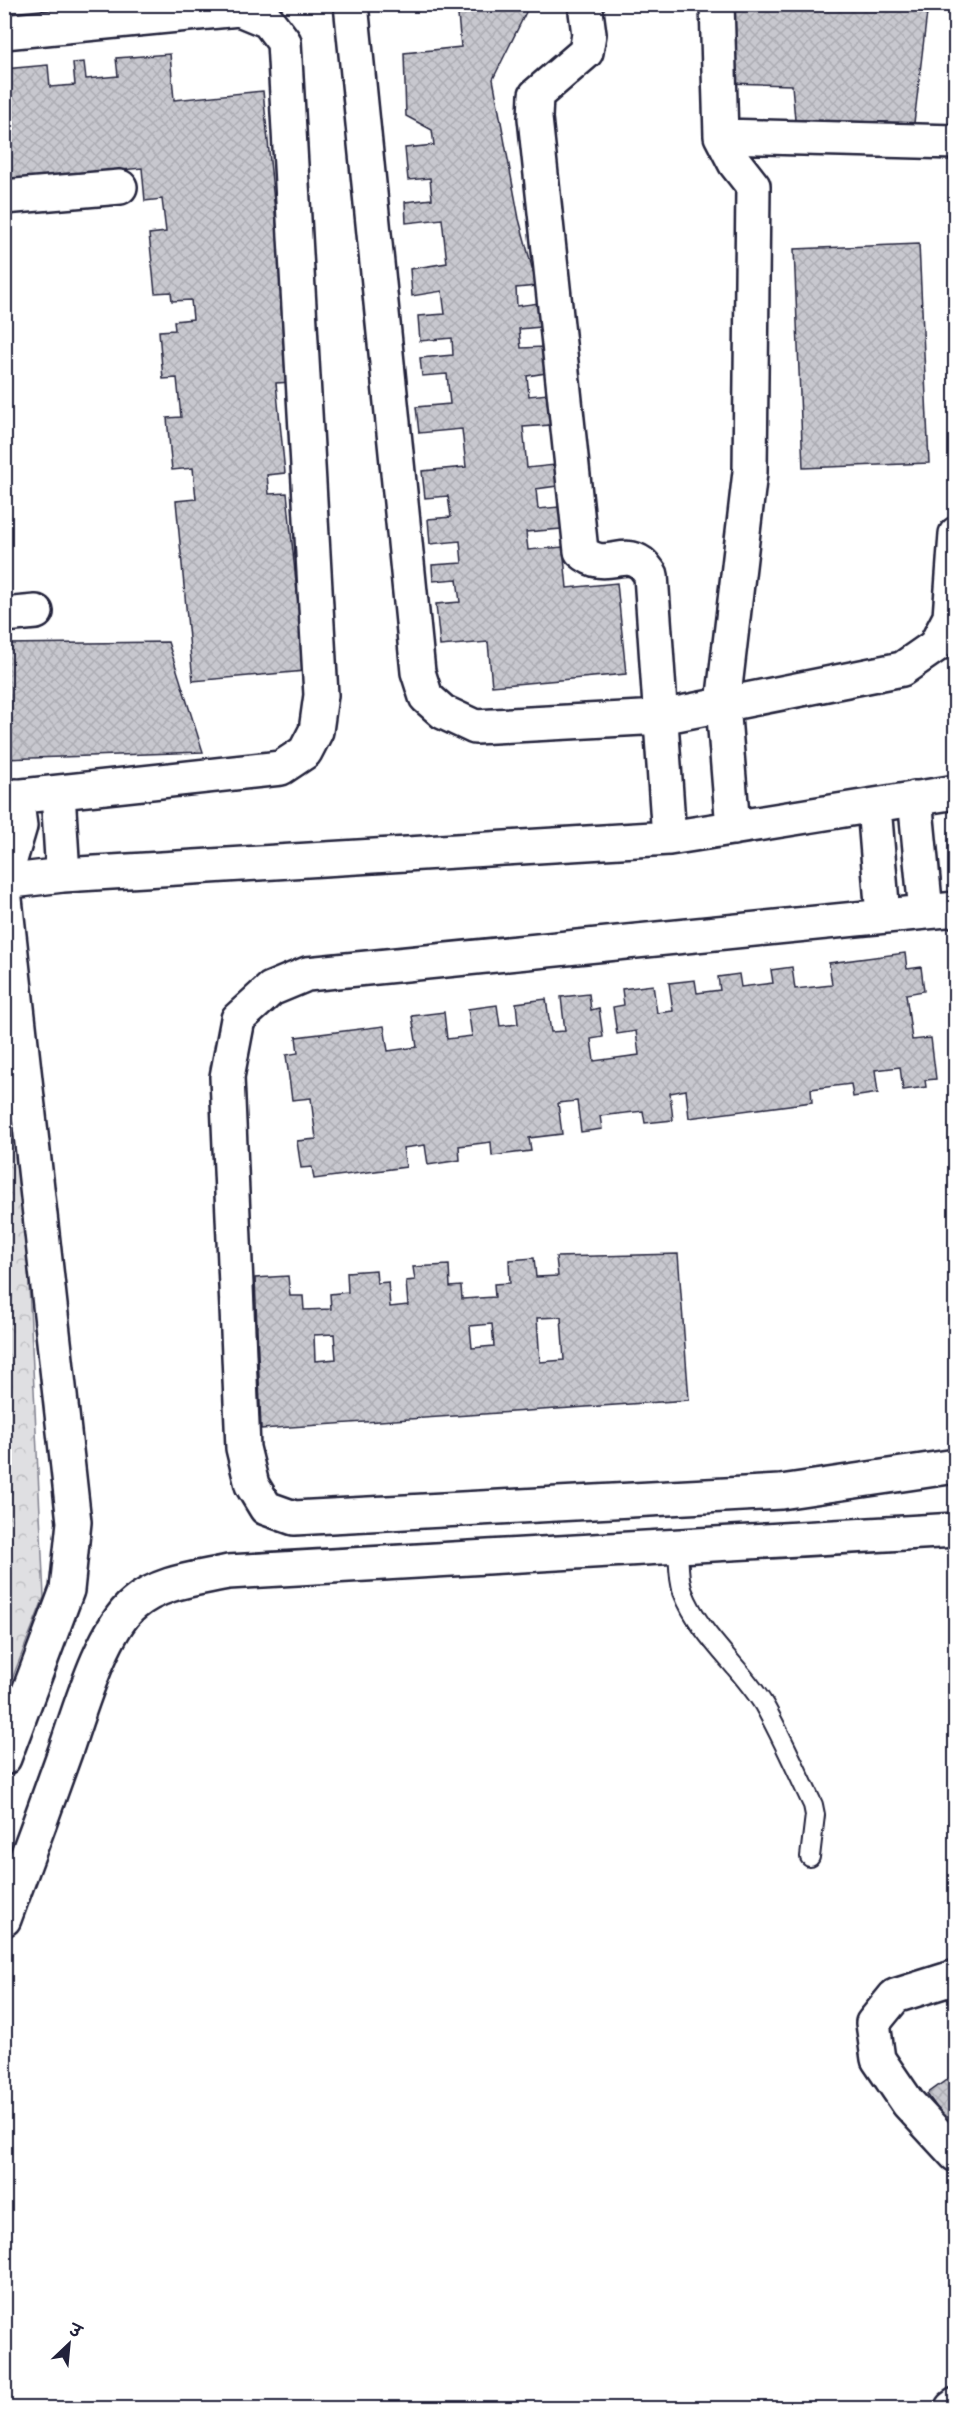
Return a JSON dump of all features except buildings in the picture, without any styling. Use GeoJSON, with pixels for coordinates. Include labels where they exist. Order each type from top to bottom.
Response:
{"type":"FeatureCollection","features":[{"type":"Feature","properties":{"kind":"street"},"geometry":{"type":"LineString","coordinates":[[351,4],[418,672],[426,697],[443,712],[475,727],[661,717],[902,669],[935,646],[950,617],[956,534]]}},
{"type":"Feature","properties":{"kind":"street"},"geometry":{"type":"LineString","coordinates":[[585,4],[589,34],[586,52],[536,95],[537,141],[581,551],[590,560],[603,562],[623,558],[640,562],[651,575],[669,838]]}},
{"type":"Feature","properties":{"kind":"street"},"geometry":{"type":"LineString","coordinates":[[717,4],[721,136],[735,163],[753,186],[750,472],[723,704],[733,828]]}},
{"type":"Feature","properties":{"kind":"street"},"geometry":{"type":"LineString","coordinates":[[4,32],[239,9],[268,21],[284,42],[321,695],[316,731],[305,752],[281,768],[10,797],[20,826],[4,881],[63,875],[669,838],[956,792]]}},
{"type":"Feature","properties":{"kind":"street"},"geometry":{"type":"LineString","coordinates":[[721,136],[956,142]]}},
{"type":"Feature","properties":{"kind":"street"},"geometry":{"type":"LineString","coordinates":[[4,197],[120,187]]}},
{"type":"Feature","properties":{"kind":"street"},"geometry":{"type":"LineString","coordinates":[[58,793],[63,875]]}},
{"type":"Feature","properties":{"kind":"street"},"geometry":{"type":"LineString","coordinates":[[915,798],[941,911],[307,974],[271,989],[238,1019],[227,1077],[243,1448],[252,1485],[266,1508],[294,1518],[781,1492],[956,1466]]}},
{"type":"Feature","properties":{"kind":"street"},"geometry":{"type":"LineString","coordinates":[[874,806],[883,916]]}},
{"type":"Feature","properties":{"kind":"street"},"geometry":{"type":"LineString","coordinates":[[4,890],[74,1522],[67,1590],[4,1758]]}},
{"type":"Feature","properties":{"kind":"street"},"geometry":{"type":"LineString","coordinates":[[4,1919],[90,1683],[112,1633],[132,1605],[153,1591],[176,1583],[228,1572],[956,1530]]}},
{"type":"Feature","properties":{"kind":"street"},"geometry":{"type":"LineString","coordinates":[[956,1977],[896,1996],[873,2023],[878,2059],[908,2103],[956,2155]]}},
{"type":"Feature","properties":{"kind":"street"},"geometry":{"type":"LineString","coordinates":[[952,2409],[956,2405]]}},
{"type":"Feature","properties":{"kind":"lane"},"geometry":{"type":"LineString","coordinates":[[678,1546],[681,1583],[690,1605],[715,1644],[753,1688],[813,1805],[815,1815],[810,1857]]}},
{"type":"Feature","properties":{"kind":"green space"},"geometry":{"type":"Polygon","coordinates":[[[5,1073],[19,1077],[44,1597],[5,1697],[5,1073]]]}}]}
